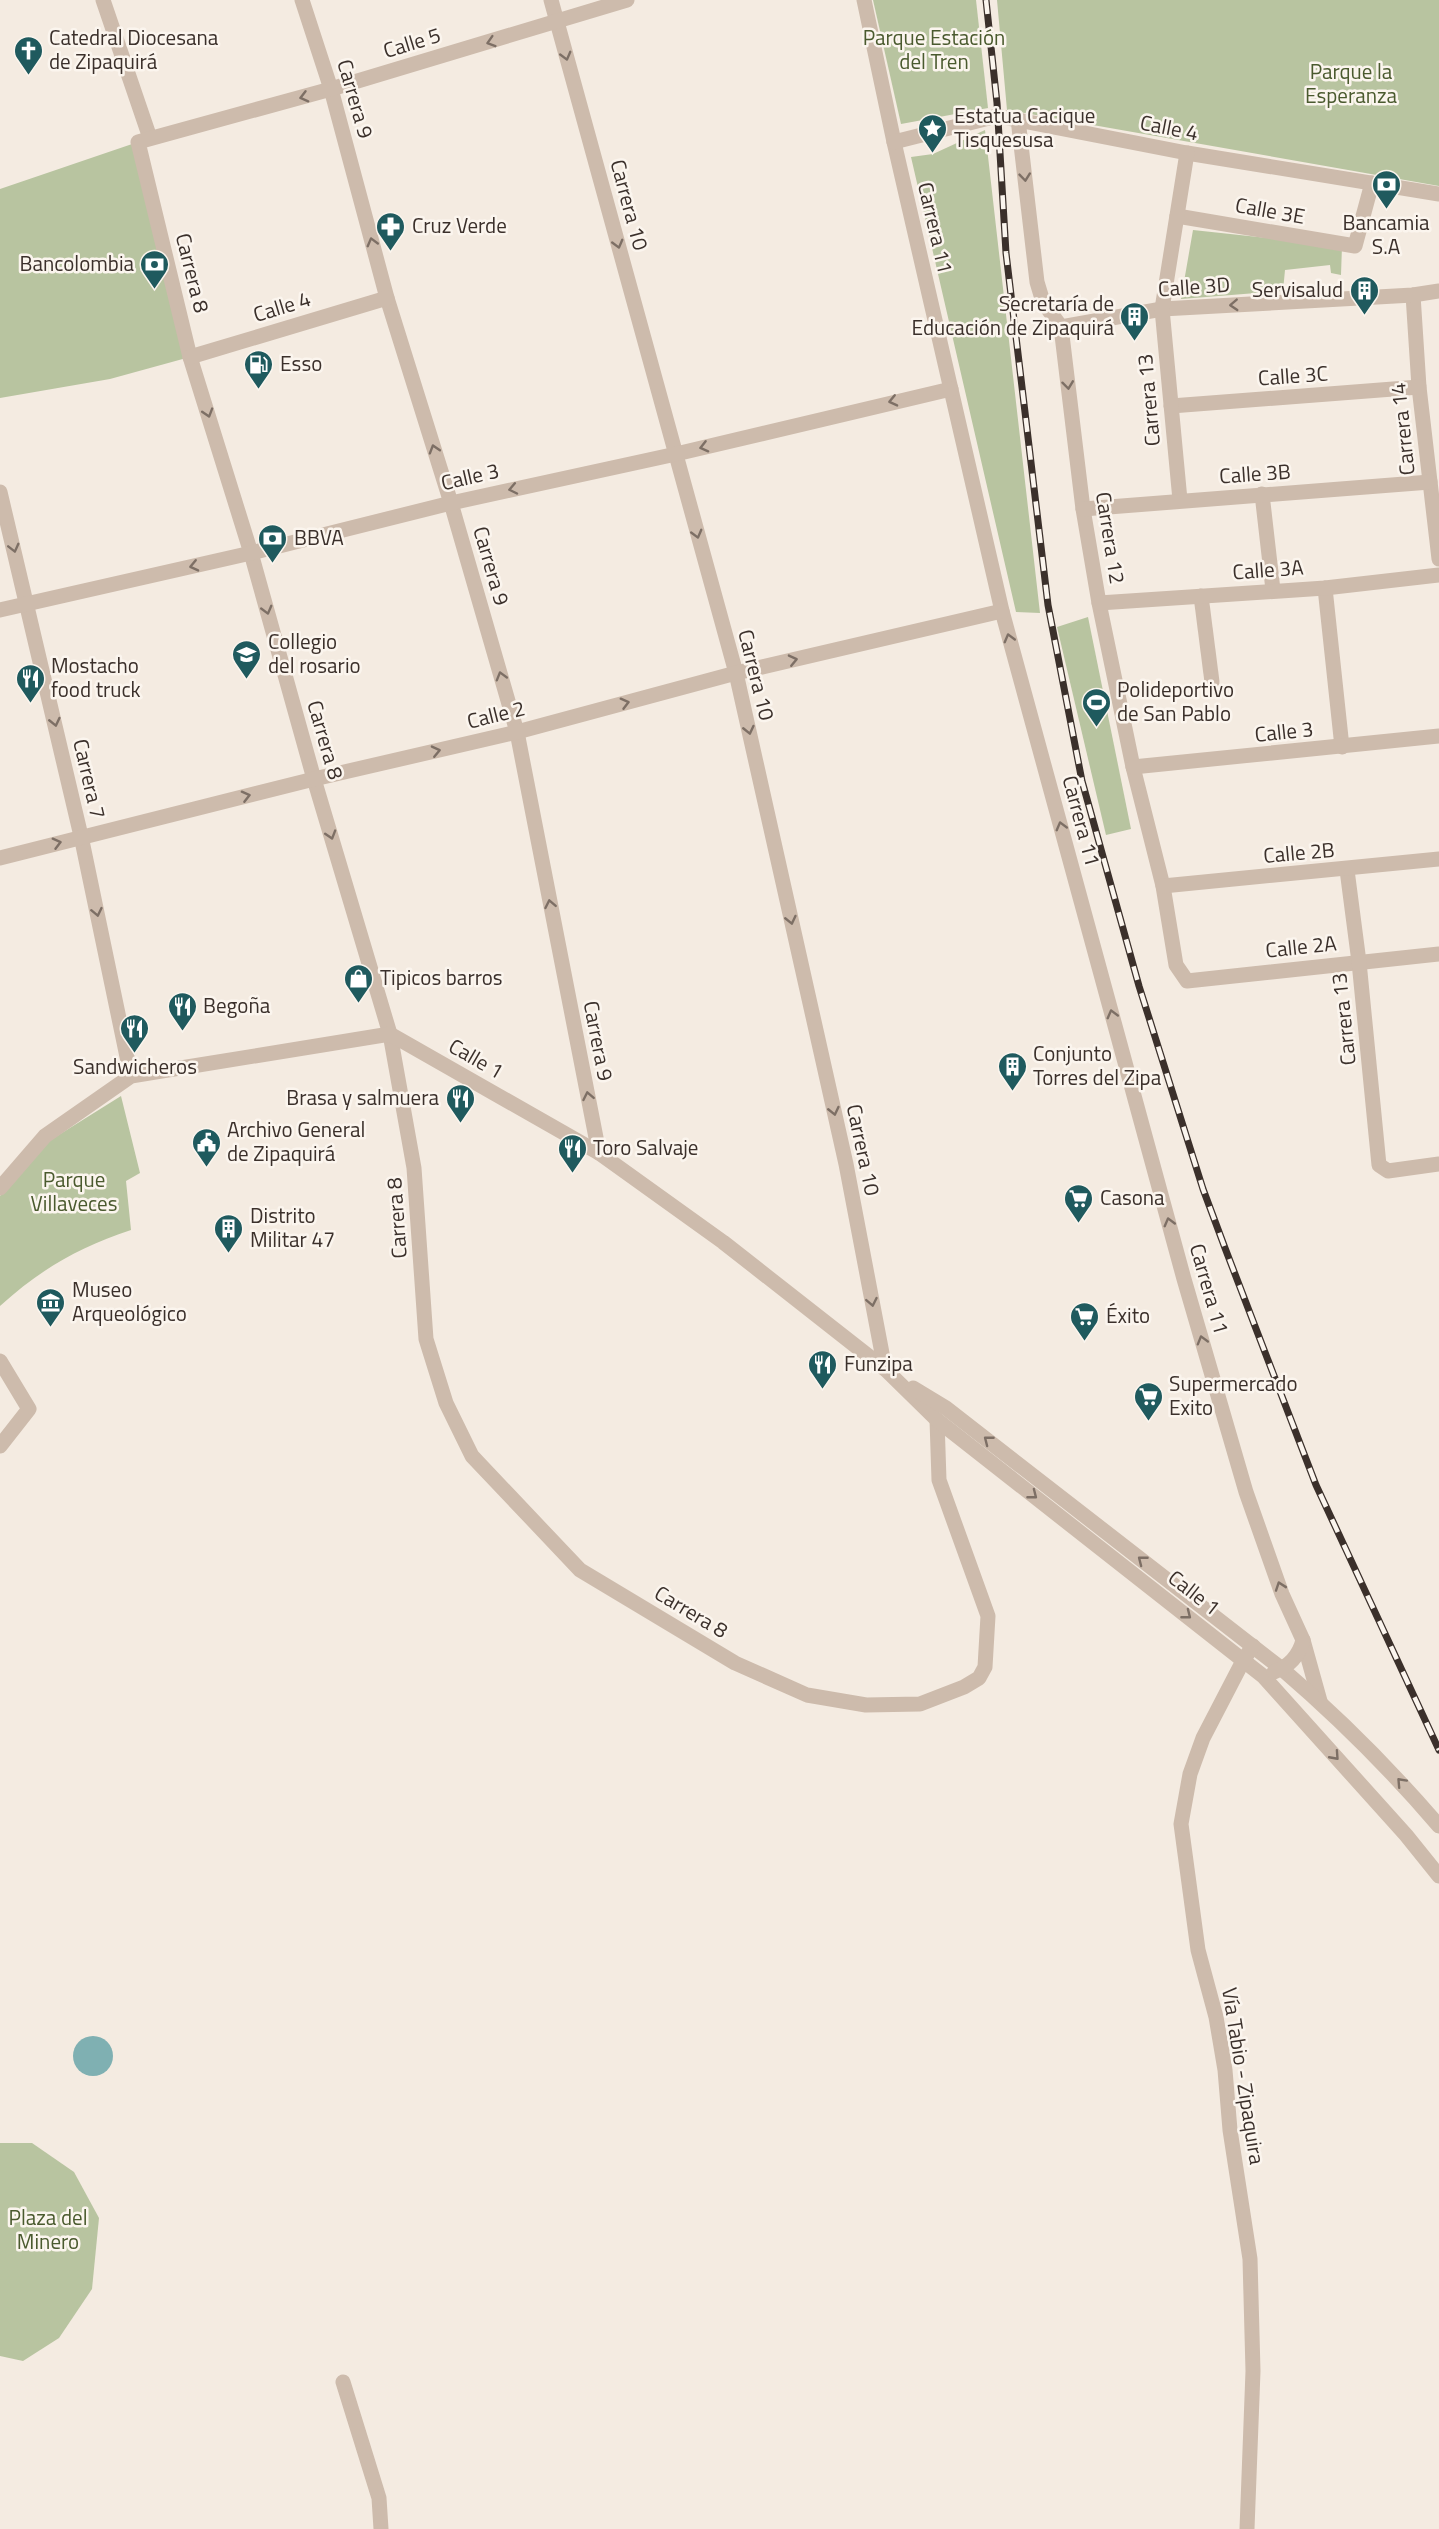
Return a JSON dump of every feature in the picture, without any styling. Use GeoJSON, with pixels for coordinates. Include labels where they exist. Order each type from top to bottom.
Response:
{"type":"FeatureCollection","features":[{"type":"Feature","properties":{"kind":"street","name":"Carrera 8"},"geometry":{"type":"LineString","coordinates":[[103,0],[144,140],[190,357],[251,553],[314,779],[390,1034],[414,1168],[426,1339],[446,1403],[472,1456],[580,1570],[735,1663],[807,1695],[866,1706],[920,1704],[964,1687],[979,1678],[985,1667],[988,1616],[939,1480],[937,1419]]}},
{"type":"Feature","properties":{"kind":"street","name":"Carrera 9"},"geometry":{"type":"LineString","coordinates":[[302,0],[331,89],[387,298],[451,503],[517,732],[599,1153]]}},
{"type":"Feature","properties":{"kind":"street","name":"Carrera 10"},"geometry":{"type":"LineString","coordinates":[[551,0],[736,673],[846,1164],[889,1372]]}},
{"type":"Feature","properties":{"kind":"street","name":"Calle 5"},"geometry":{"type":"LineString","coordinates":[[144,140],[331,89],[627,0]]}},
{"type":"Feature","properties":{"kind":"street","name":"Carrera 11"},"geometry":{"type":"LineString","coordinates":[[864,0],[894,142],[1002,611],[1184,1279],[1239,1470],[1282,1594],[1303,1640],[1320,1701]]}},
{"type":"Feature","properties":{"kind":"street","name":"Calle 4"},"geometry":{"type":"LineString","coordinates":[[894,142],[998,116],[1187,153],[1439,194]]}},
{"type":"Feature","properties":{"kind":"street","name":"Carrera 12"},"geometry":{"type":"LineString","coordinates":[[1018,119],[1039,292],[1048,310],[1061,327],[1083,509],[1099,603],[1133,767],[1163,886],[1176,966]]}},
{"type":"Feature","properties":{"kind":"street","name":"Carrera 13"},"geometry":{"type":"LineString","coordinates":[[1180,501],[1162,309],[1187,153]]}},
{"type":"Feature","properties":{"kind":"street","name":"Calle 3E"},"geometry":{"type":"LineString","coordinates":[[1177,216],[1355,246],[1372,183]]}},
{"type":"Feature","properties":{"kind":"street","name":"Calle 3D"},"geometry":{"type":"LineString","coordinates":[[1061,327],[1162,309],[1413,295],[1439,291]]}},
{"type":"Feature","properties":{"kind":"street","name":"Carrera 14"},"geometry":{"type":"LineString","coordinates":[[1413,295],[1419,387],[1433,443],[1430,482],[1439,559]]}},
{"type":"Feature","properties":{"kind":"street","name":"Calle 4"},"geometry":{"type":"LineString","coordinates":[[190,357],[387,298]]}},
{"type":"Feature","properties":{"kind":"street","name":"Calle 3C"},"geometry":{"type":"LineString","coordinates":[[1171,406],[1419,387]]}},
{"type":"Feature","properties":{"kind":"street","name":"Calle 3"},"geometry":{"type":"LineString","coordinates":[[0,610],[251,553],[451,503],[676,454],[951,389]]}},
{"type":"Feature","properties":{"kind":"street","name":"Calle 3B"},"geometry":{"type":"LineString","coordinates":[[1083,509],[1430,482]]}},
{"type":"Feature","properties":{"kind":"street","name":"Carrera 7"},"geometry":{"type":"LineString","coordinates":[[0,492],[81,836],[131,1076]]}},
{"type":"Feature","properties":{"kind":"street"},"geometry":{"type":"LineString","coordinates":[[1262,494],[1273,590]]}},
{"type":"Feature","properties":{"kind":"street","name":"Calle 3A"},"geometry":{"type":"LineString","coordinates":[[1099,603],[1325,588],[1439,575]]}},
{"type":"Feature","properties":{"kind":"street"},"geometry":{"type":"LineString","coordinates":[[1325,588],[1342,747]]}},
{"type":"Feature","properties":{"kind":"street"},"geometry":{"type":"LineString","coordinates":[[1201,596],[1212,682]]}},
{"type":"Feature","properties":{"kind":"street","name":"Calle 2"},"geometry":{"type":"LineString","coordinates":[[0,858],[314,779],[517,732],[736,673],[1002,611]]}},
{"type":"Feature","properties":{"kind":"street","name":"Calle 3"},"geometry":{"type":"LineString","coordinates":[[1133,767],[1439,736]]}},
{"type":"Feature","properties":{"kind":"street","name":"Calle 2B"},"geometry":{"type":"LineString","coordinates":[[1163,886],[1347,870],[1439,859]]}},
{"type":"Feature","properties":{"kind":"street","name":"Carrera 13"},"geometry":{"type":"LineString","coordinates":[[1347,870],[1359,962],[1379,1165],[1388,1171],[1439,1164]]}},
{"type":"Feature","properties":{"kind":"street","name":"Calle 2A"},"geometry":{"type":"LineString","coordinates":[[1176,966],[1186,981],[1439,954]]}},
{"type":"Feature","properties":{"kind":"street"},"geometry":{"type":"LineString","coordinates":[[0,1188],[45,1136],[131,1076],[390,1034]]}},
{"type":"Feature","properties":{"kind":"street","name":"Calle 1"},"geometry":{"type":"LineString","coordinates":[[390,1034],[599,1153],[723,1242],[889,1372],[946,1408],[1253,1646],[1320,1701],[1402,1783],[1439,1826]]}},
{"type":"Feature","properties":{"kind":"street"},"geometry":{"type":"LineString","coordinates":[[0,1361],[29,1409],[0,1446]]}},
{"type":"Feature","properties":{"kind":"street","name":"Calle 1"},"geometry":{"type":"LineString","coordinates":[[889,1372],[937,1419],[1263,1676],[1406,1835],[1439,1876]]}},
{"type":"Feature","properties":{"kind":"street"},"geometry":{"type":"LineString","coordinates":[[1263,1676],[1282,1669],[1296,1656],[1303,1640]]}},
{"type":"Feature","properties":{"kind":"street","name":"Vía Tabio - Zipaquira"},"geometry":{"type":"LineString","coordinates":[[1247,2529],[1253,2371],[1250,2259],[1230,2130],[1225,2070],[1216,2017],[1198,1950],[1181,1824],[1190,1774],[1200,1747],[1244,1659],[1253,1646]]}},
{"type":"Feature","properties":{"kind":"street"},"geometry":{"type":"LineString","coordinates":[[343,2382],[379,2498],[381,2529]]}},
{"type":"Feature","properties":{"kind":"green space","name":"Parque Estación del Tren"},"geometry":{"type":"Polygon","coordinates":[[[873,0],[976,0],[988,108],[901,124],[873,0]]]}},
{"type":"Feature","properties":{"kind":"green space","name":"Parque la Esperanza"},"geometry":{"type":"Polygon","coordinates":[[[997,0],[1439,0],[1439,186],[1007,110],[997,0]]]}},
{"type":"Feature","properties":{"kind":"green space"},"geometry":{"type":"Polygon","coordinates":[[[985,130],[1040,613],[1016,612],[911,157],[933,154],[985,130]]]}},
{"type":"Feature","properties":{"kind":"green space"},"geometry":{"type":"Polygon","coordinates":[[[138,142],[190,357],[110,379],[0,398],[0,189],[138,142]]]}},
{"type":"Feature","properties":{"kind":"green space"},"geometry":{"type":"Polygon","coordinates":[[[1193,230],[1342,246],[1341,275],[1331,273],[1330,265],[1285,270],[1283,291],[1181,299],[1193,230]]]}},
{"type":"Feature","properties":{"kind":"green space","name":"Polideportivo de San Pablo"},"geometry":{"type":"Polygon","coordinates":[[[1088,617],[1131,829],[1106,835],[1057,627],[1088,617]]]}},
{"type":"Feature","properties":{"kind":"green space","name":"Parque Villaveces"},"geometry":{"type":"Polygon","coordinates":[[[121,1096],[140,1173],[126,1181],[131,1230],[61,1260],[30,1281],[0,1306],[0,1196],[49,1141],[121,1096]]]}},
{"type":"Feature","properties":{"kind":"green space","name":"Plaza del Minero"},"geometry":{"type":"Polygon","coordinates":[[[0,2143],[32,2143],[74,2172],[99,2218],[92,2289],[59,2338],[23,2361],[0,2356],[0,2143]]]}},
{"type":"Feature","properties":{"kind":"water"},"geometry":{"type":"Polygon","coordinates":[[[93,2036],[101,2037],[107,2042],[112,2048],[112,2064],[107,2070],[101,2075],[93,2076],[85,2075],[79,2070],[74,2064],[73,2056],[74,2048],[79,2042],[85,2037],[93,2036]]]}},
{"type":"Feature","properties":{"kind":"railway"},"geometry":{"type":"LineString","coordinates":[[986,0],[997,103],[1006,253],[1048,605],[1082,781],[1139,986],[1203,1189],[1316,1485],[1439,1750]]}},
{"type":"Feature","properties":{"kind":"place","name":"Catedral Diocesana de Zipaquirá"},"geometry":{"type":"Point","coordinates":[28,76]}},
{"type":"Feature","properties":{"kind":"place","name":"Estatua Cacique Tisquesusa"},"geometry":{"type":"Point","coordinates":[933,154]}},
{"type":"Feature","properties":{"kind":"place","name":"Bancamia S.A"},"geometry":{"type":"Point","coordinates":[1386,210]}},
{"type":"Feature","properties":{"kind":"place","name":"Cruz Verde"},"geometry":{"type":"Point","coordinates":[391,252]}},
{"type":"Feature","properties":{"kind":"place","name":"Bancolombia"},"geometry":{"type":"Point","coordinates":[155,290]}},
{"type":"Feature","properties":{"kind":"place","name":"Servisalud"},"geometry":{"type":"Point","coordinates":[1364,316]}},
{"type":"Feature","properties":{"kind":"place","name":"Secretaría de Educación de Zipaquirá"},"geometry":{"type":"Point","coordinates":[1135,342]}},
{"type":"Feature","properties":{"kind":"place","name":"Esso"},"geometry":{"type":"Point","coordinates":[259,390]}},
{"type":"Feature","properties":{"kind":"place","name":"BBVA"},"geometry":{"type":"Point","coordinates":[273,564]}},
{"type":"Feature","properties":{"kind":"place","name":"Collegio del rosario"},"geometry":{"type":"Point","coordinates":[247,680]}},
{"type":"Feature","properties":{"kind":"place","name":"Mostacho food truck"},"geometry":{"type":"Point","coordinates":[30,704]}},
{"type":"Feature","properties":{"kind":"place","name":"Polideportivo de San Pablo"},"geometry":{"type":"Point","coordinates":[1096,728]}},
{"type":"Feature","properties":{"kind":"place","name":"Tipicos barros"},"geometry":{"type":"Point","coordinates":[359,1004]}},
{"type":"Feature","properties":{"kind":"place","name":"Begoña"},"geometry":{"type":"Point","coordinates":[182,1032]}},
{"type":"Feature","properties":{"kind":"place","name":"Sandwicheros"},"geometry":{"type":"Point","coordinates":[135,1054]}},
{"type":"Feature","properties":{"kind":"place","name":"Conjunto Torres del Zipa"},"geometry":{"type":"Point","coordinates":[1012,1092]}},
{"type":"Feature","properties":{"kind":"place","name":"Brasa y salmuera"},"geometry":{"type":"Point","coordinates":[460,1124]}},
{"type":"Feature","properties":{"kind":"place","name":"Archivo General de Zipaquirá"},"geometry":{"type":"Point","coordinates":[206,1168]}},
{"type":"Feature","properties":{"kind":"place","name":"Toro Salvaje"},"geometry":{"type":"Point","coordinates":[572,1174]}},
{"type":"Feature","properties":{"kind":"place","name":"Casona"},"geometry":{"type":"Point","coordinates":[1079,1224]}},
{"type":"Feature","properties":{"kind":"place","name":"Distrito Militar 47"},"geometry":{"type":"Point","coordinates":[229,1254]}},
{"type":"Feature","properties":{"kind":"place","name":"Museo Arqueológico"},"geometry":{"type":"Point","coordinates":[51,1328]}},
{"type":"Feature","properties":{"kind":"place","name":"Éxito"},"geometry":{"type":"Point","coordinates":[1085,1342]}},
{"type":"Feature","properties":{"kind":"place","name":"Funzipa"},"geometry":{"type":"Point","coordinates":[823,1390]}},
{"type":"Feature","properties":{"kind":"place","name":"Supermercado Exito"},"geometry":{"type":"Point","coordinates":[1148,1422]}}]}
